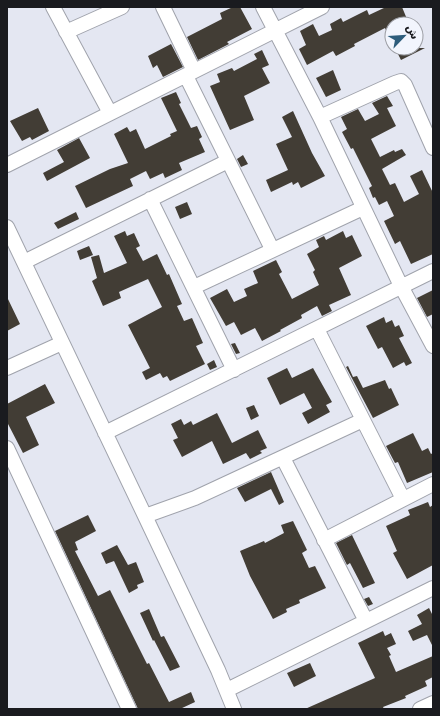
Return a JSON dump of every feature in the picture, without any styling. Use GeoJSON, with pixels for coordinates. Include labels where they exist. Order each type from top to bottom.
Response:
{"type":"FeatureCollection","features":[{"type":"Feature","properties":{"kind":"street"},"geometry":{"type":"LineString","coordinates":[[52,7],[110,113]]}},
{"type":"Feature","properties":{"kind":"street"},"geometry":{"type":"LineString","coordinates":[[66,32],[122,7]]}},
{"type":"Feature","properties":{"kind":"street"},"geometry":{"type":"LineString","coordinates":[[163,7],[228,161],[272,249]]}},
{"type":"Feature","properties":{"kind":"street"},"geometry":{"type":"LineString","coordinates":[[263,7],[320,117],[401,286],[433,346]]}},
{"type":"Feature","properties":{"kind":"street"},"geometry":{"type":"LineString","coordinates":[[7,165],[322,7]]}},
{"type":"Feature","properties":{"kind":"street"},"geometry":{"type":"LineString","coordinates":[[320,117],[395,82],[401,81],[405,85],[433,148]]}},
{"type":"Feature","properties":{"kind":"street"},"geometry":{"type":"LineString","coordinates":[[24,262],[228,161]]}},
{"type":"Feature","properties":{"kind":"street"},"geometry":{"type":"LineString","coordinates":[[150,199],[234,370]]}},
{"type":"Feature","properties":{"kind":"street"},"geometry":{"type":"LineString","coordinates":[[194,287],[272,249],[363,208]]}},
{"type":"Feature","properties":{"kind":"street"},"geometry":{"type":"LineString","coordinates":[[7,227],[227,690],[234,709]]}},
{"type":"Feature","properties":{"kind":"street"},"geometry":{"type":"LineString","coordinates":[[105,433],[433,271]]}},
{"type":"Feature","properties":{"kind":"street"},"geometry":{"type":"LineString","coordinates":[[317,329],[403,499]]}},
{"type":"Feature","properties":{"kind":"street"},"geometry":{"type":"LineString","coordinates":[[7,368],[62,343]]}},
{"type":"Feature","properties":{"kind":"street"},"geometry":{"type":"LineString","coordinates":[[145,516],[195,498],[363,420]]}},
{"type":"Feature","properties":{"kind":"street"},"geometry":{"type":"LineString","coordinates":[[7,448],[129,709]]}},
{"type":"Feature","properties":{"kind":"street"},"geometry":{"type":"LineString","coordinates":[[283,458],[366,621]]}},
{"type":"Feature","properties":{"kind":"street"},"geometry":{"type":"LineString","coordinates":[[324,540],[433,484]]}},
{"type":"Feature","properties":{"kind":"street"},"geometry":{"type":"LineString","coordinates":[[227,690],[433,588]]}},
{"type":"Feature","properties":{"kind":"street"},"geometry":{"type":"LineString","coordinates":[[420,709],[433,703]]}},
{"type":"Feature","properties":{"kind":"building"},"geometry":{"type":"Polygon","coordinates":[[[233,7],[240,7],[252,29],[227,42],[229,44],[198,60],[187,37],[222,19],[220,13],[233,7]]]}},
{"type":"Feature","properties":{"kind":"building"},"geometry":{"type":"Polygon","coordinates":[[[386,7],[402,7],[406,16],[384,16],[384,29],[354,44],[355,46],[336,56],[333,51],[307,65],[299,49],[306,45],[300,31],[313,24],[319,36],[332,30],[330,24],[341,18],[343,22],[367,10],[369,15],[386,7]]]}},
{"type":"Feature","properties":{"kind":"building"},"geometry":{"type":"Polygon","coordinates":[[[171,44],[183,67],[163,77],[157,65],[153,68],[148,56],[171,44]]]}},
{"type":"Feature","properties":{"kind":"building"},"geometry":{"type":"Polygon","coordinates":[[[262,50],[269,65],[262,68],[270,83],[244,96],[254,120],[230,130],[210,86],[220,82],[217,74],[232,68],[234,71],[257,59],[254,54],[262,50]]]}},
{"type":"Feature","properties":{"kind":"building"},"geometry":{"type":"Polygon","coordinates":[[[399,56],[409,56],[401,60],[399,56]]]}},
{"type":"Feature","properties":{"kind":"building"},"geometry":{"type":"Polygon","coordinates":[[[333,70],[341,90],[326,97],[316,78],[333,70]]]}},
{"type":"Feature","properties":{"kind":"building"},"geometry":{"type":"Polygon","coordinates":[[[176,92],[181,103],[179,104],[191,128],[197,126],[202,137],[199,139],[205,152],[179,163],[182,170],[165,178],[163,173],[150,179],[146,171],[130,179],[133,186],[86,208],[75,186],[110,169],[128,163],[114,134],[127,127],[130,132],[136,129],[145,149],[171,136],[170,134],[177,131],[161,98],[176,92]]]}},
{"type":"Feature","properties":{"kind":"building"},"geometry":{"type":"Polygon","coordinates":[[[387,96],[393,106],[387,108],[396,126],[371,139],[380,157],[394,150],[395,152],[402,149],[406,155],[382,169],[390,185],[395,183],[404,202],[419,194],[410,176],[422,170],[433,193],[433,254],[411,264],[400,241],[395,244],[384,221],[394,216],[387,201],[379,205],[375,197],[373,198],[369,188],[372,186],[353,148],[351,149],[342,132],[347,129],[341,117],[358,109],[365,121],[379,114],[372,103],[387,96]]]}},
{"type":"Feature","properties":{"kind":"building"},"geometry":{"type":"Polygon","coordinates":[[[38,108],[49,131],[32,140],[30,137],[22,141],[10,121],[38,108]]]}},
{"type":"Feature","properties":{"kind":"building"},"geometry":{"type":"Polygon","coordinates":[[[293,111],[312,153],[325,176],[301,188],[298,182],[293,185],[292,182],[271,192],[266,180],[288,170],[276,144],[292,137],[282,117],[293,111]]]}},
{"type":"Feature","properties":{"kind":"building"},"geometry":{"type":"Polygon","coordinates":[[[79,138],[90,158],[47,181],[43,173],[64,162],[57,150],[79,138]]]}},
{"type":"Feature","properties":{"kind":"building"},"geometry":{"type":"Polygon","coordinates":[[[243,155],[248,164],[241,167],[237,159],[243,155]]]}},
{"type":"Feature","properties":{"kind":"building"},"geometry":{"type":"Polygon","coordinates":[[[187,202],[192,214],[180,219],[175,207],[187,202]]]}},
{"type":"Feature","properties":{"kind":"building"},"geometry":{"type":"Polygon","coordinates":[[[76,212],[79,219],[58,229],[54,223],[76,212]]]}},
{"type":"Feature","properties":{"kind":"building"},"geometry":{"type":"Polygon","coordinates":[[[125,231],[127,236],[134,233],[140,246],[136,248],[143,261],[157,254],[167,275],[169,274],[182,304],[177,306],[184,321],[192,318],[203,343],[196,346],[205,364],[170,381],[167,376],[163,378],[160,373],[146,380],[142,372],[150,368],[128,325],[162,307],[148,279],[119,292],[121,298],[103,306],[92,281],[97,278],[91,257],[99,255],[104,273],[127,263],[114,236],[125,231]]]}},
{"type":"Feature","properties":{"kind":"building"},"geometry":{"type":"Polygon","coordinates":[[[343,231],[346,238],[352,235],[362,256],[339,268],[351,295],[329,305],[332,311],[322,316],[317,306],[301,315],[302,318],[262,341],[255,328],[241,335],[234,322],[226,326],[210,298],[227,289],[234,302],[247,296],[244,289],[258,283],[253,271],[276,260],[282,272],[279,274],[292,299],[319,285],[313,272],[315,270],[307,254],[319,247],[316,240],[324,236],[326,240],[343,231]]]}},
{"type":"Feature","properties":{"kind":"building"},"geometry":{"type":"Polygon","coordinates":[[[89,246],[93,255],[80,260],[77,251],[89,246]]]}},
{"type":"Feature","properties":{"kind":"building"},"geometry":{"type":"Polygon","coordinates":[[[433,290],[433,314],[427,317],[417,298],[433,290]]]}},
{"type":"Feature","properties":{"kind":"building"},"geometry":{"type":"Polygon","coordinates":[[[7,297],[20,324],[7,331],[7,297]]]}},
{"type":"Feature","properties":{"kind":"building"},"geometry":{"type":"Polygon","coordinates":[[[384,317],[386,323],[392,320],[395,327],[399,325],[404,336],[399,338],[412,363],[406,366],[404,362],[393,368],[382,347],[378,349],[366,326],[384,317]]]}},
{"type":"Feature","properties":{"kind":"building"},"geometry":{"type":"Polygon","coordinates":[[[235,343],[240,353],[236,354],[231,344],[235,343]]]}},
{"type":"Feature","properties":{"kind":"building"},"geometry":{"type":"Polygon","coordinates":[[[214,360],[217,367],[210,370],[207,364],[214,360]]]}},
{"type":"Feature","properties":{"kind":"building"},"geometry":{"type":"Polygon","coordinates":[[[348,366],[353,377],[357,376],[363,388],[385,380],[389,389],[391,388],[399,405],[373,418],[346,367],[348,366]]]}},
{"type":"Feature","properties":{"kind":"building"},"geometry":{"type":"Polygon","coordinates":[[[287,368],[292,378],[313,368],[332,402],[326,405],[330,412],[308,424],[302,413],[312,408],[304,393],[280,405],[267,378],[287,368]]]}},
{"type":"Feature","properties":{"kind":"building"},"geometry":{"type":"Polygon","coordinates":[[[45,384],[55,403],[26,417],[39,445],[23,453],[7,422],[7,404],[45,384]]]}},
{"type":"Feature","properties":{"kind":"building"},"geometry":{"type":"Polygon","coordinates":[[[254,405],[259,416],[251,420],[246,408],[254,405]]]}},
{"type":"Feature","properties":{"kind":"building"},"geometry":{"type":"Polygon","coordinates":[[[217,413],[232,443],[258,430],[267,448],[260,451],[262,453],[250,459],[246,453],[223,464],[212,441],[182,457],[173,440],[178,438],[171,424],[181,419],[184,425],[191,421],[193,425],[217,413]]]}},
{"type":"Feature","properties":{"kind":"building"},"geometry":{"type":"Polygon","coordinates":[[[413,433],[422,451],[428,448],[431,454],[433,453],[433,472],[407,483],[398,462],[395,463],[386,446],[413,433]]]}},
{"type":"Feature","properties":{"kind":"building"},"geometry":{"type":"Polygon","coordinates":[[[271,472],[284,502],[279,505],[271,489],[245,502],[237,488],[271,472]]]}},
{"type":"Feature","properties":{"kind":"building"},"geometry":{"type":"Polygon","coordinates":[[[428,502],[430,507],[433,505],[433,565],[407,579],[393,553],[397,551],[386,526],[410,515],[408,510],[428,502]]]}},
{"type":"Feature","properties":{"kind":"building"},"geometry":{"type":"Polygon","coordinates":[[[88,515],[96,531],[75,542],[78,550],[75,551],[98,596],[110,590],[147,664],[149,663],[169,702],[191,692],[195,702],[180,709],[138,709],[55,531],[88,515]]]}},
{"type":"Feature","properties":{"kind":"building"},"geometry":{"type":"Polygon","coordinates":[[[293,521],[307,550],[302,553],[309,568],[315,566],[326,588],[299,600],[300,603],[286,609],[287,612],[273,619],[250,576],[240,551],[264,541],[265,543],[284,533],[281,525],[293,521]]]}},
{"type":"Feature","properties":{"kind":"building"},"geometry":{"type":"Polygon","coordinates":[[[352,535],[375,583],[363,588],[350,563],[347,565],[336,543],[352,535]]]}},
{"type":"Feature","properties":{"kind":"building"},"geometry":{"type":"Polygon","coordinates":[[[117,545],[128,565],[136,562],[144,582],[137,585],[138,588],[129,593],[114,561],[106,564],[101,553],[117,545]]]}},
{"type":"Feature","properties":{"kind":"building"},"geometry":{"type":"Polygon","coordinates":[[[369,597],[373,604],[368,606],[364,599],[369,597]]]}},
{"type":"Feature","properties":{"kind":"building"},"geometry":{"type":"Polygon","coordinates":[[[429,608],[433,616],[433,647],[427,635],[413,641],[408,631],[422,624],[417,615],[429,608]]]}},
{"type":"Feature","properties":{"kind":"building"},"geometry":{"type":"Polygon","coordinates":[[[149,609],[161,637],[164,636],[180,667],[170,671],[154,640],[153,641],[140,613],[149,609]]]}},
{"type":"Feature","properties":{"kind":"building"},"geometry":{"type":"Polygon","coordinates":[[[383,631],[385,636],[391,633],[396,644],[387,648],[391,655],[389,656],[396,672],[433,656],[433,677],[425,681],[427,686],[405,696],[406,698],[383,707],[384,709],[305,709],[375,678],[358,643],[383,631]]]}},
{"type":"Feature","properties":{"kind":"building"},"geometry":{"type":"Polygon","coordinates":[[[310,663],[316,676],[294,687],[287,673],[310,663]]]}}]}
